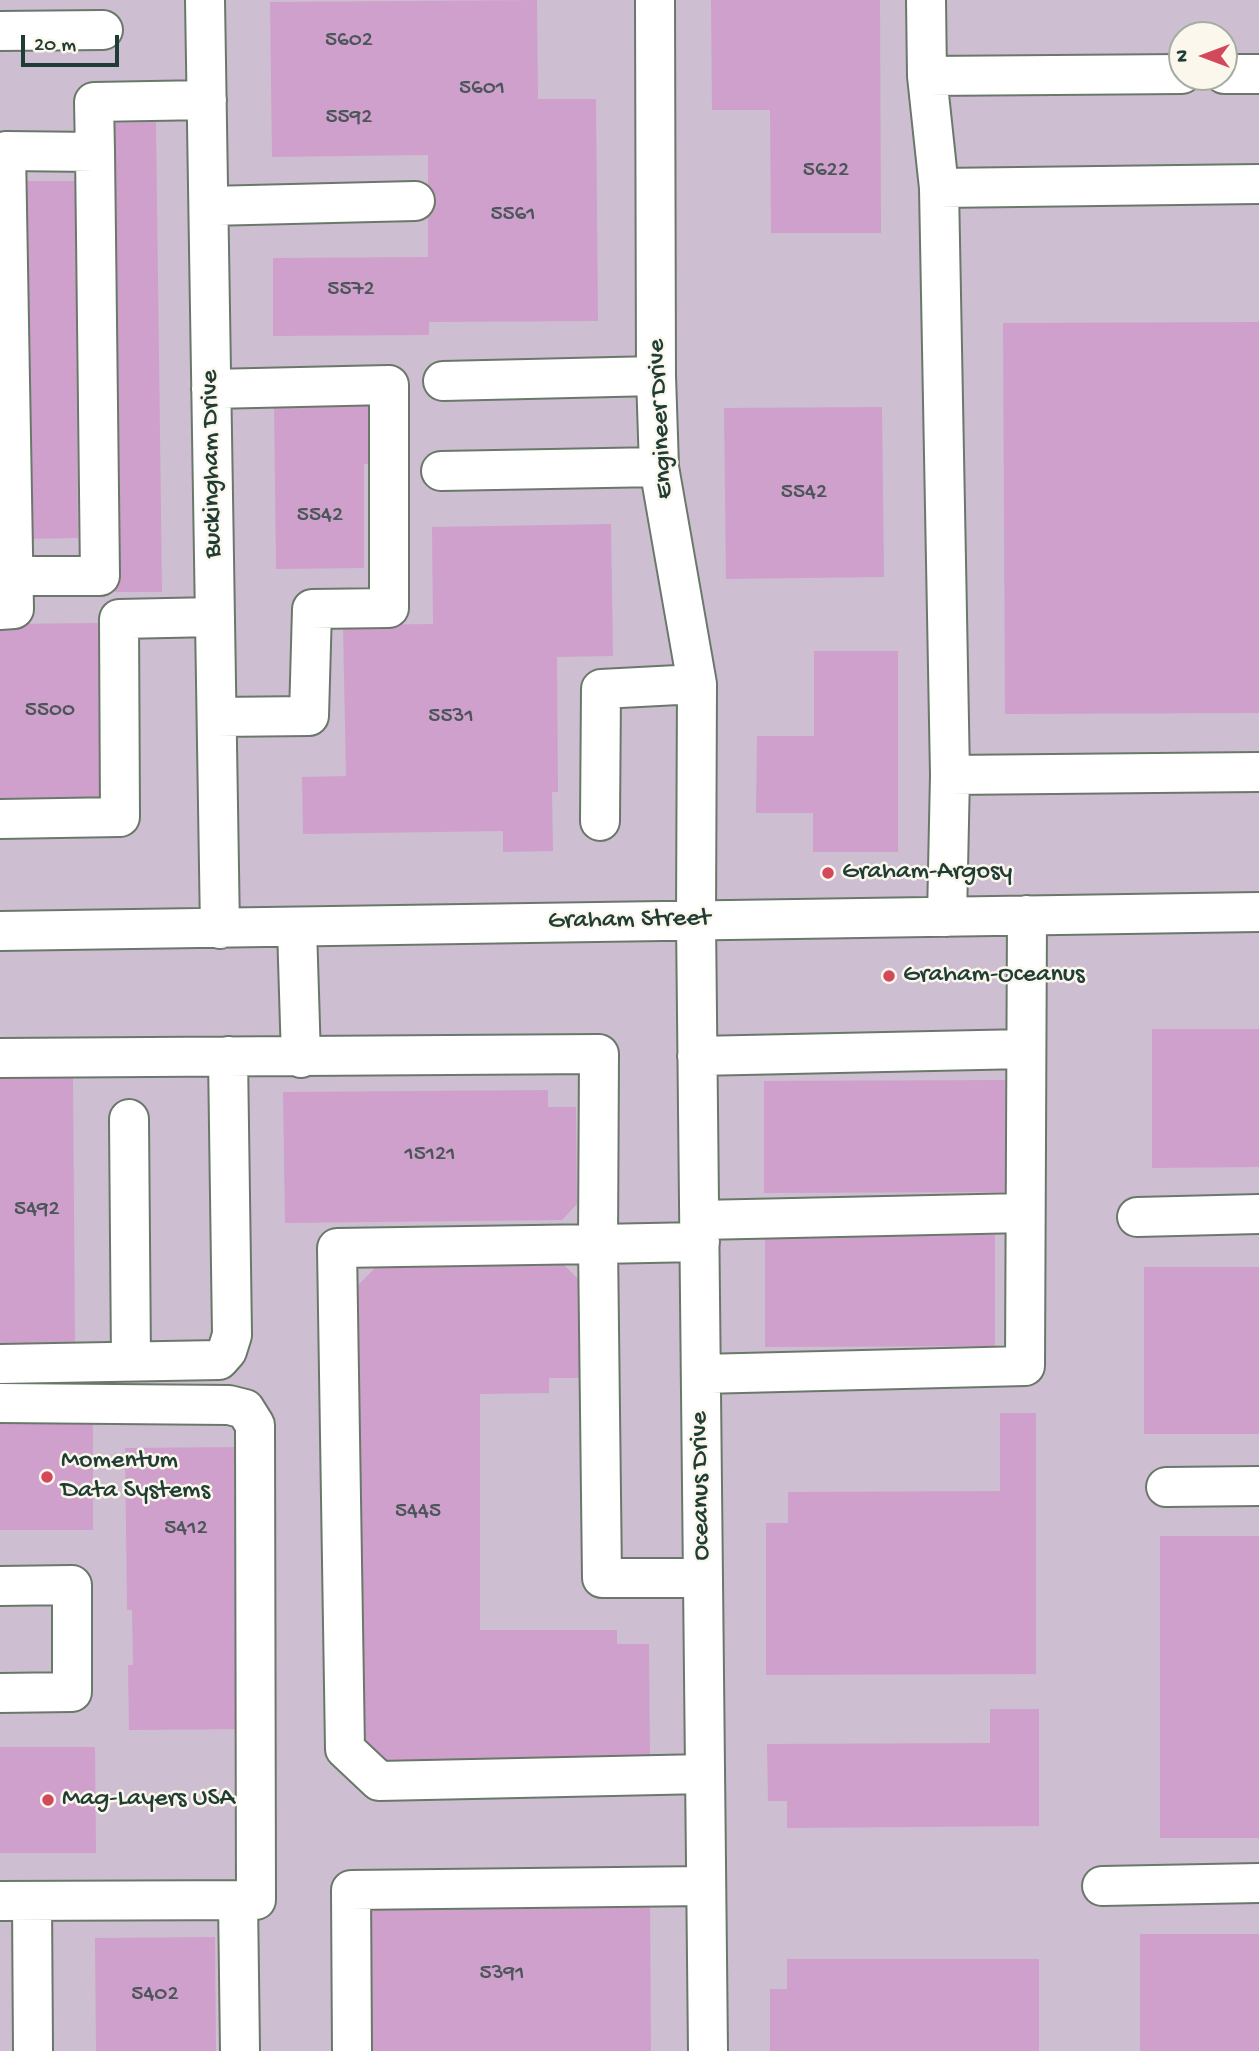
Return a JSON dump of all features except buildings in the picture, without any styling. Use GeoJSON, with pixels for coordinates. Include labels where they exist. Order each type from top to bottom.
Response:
{"type":"FeatureCollection","features":[{"type":"Feature","properties":{"kind":"street","name":"Buckingham Drive"},"geometry":{"type":"LineString","coordinates":[[205,0],[220,929]]}},
{"type":"Feature","properties":{"kind":"street","name":"Engineer Drive"},"geometry":{"type":"LineString","coordinates":[[655,0],[656,376],[659,467],[697,684],[696,920]]}},
{"type":"Feature","properties":{"kind":"street"},"geometry":{"type":"LineString","coordinates":[[926,0],[927,76],[939,188],[950,775],[947,916]]}},
{"type":"Feature","properties":{"kind":"street"},"geometry":{"type":"LineString","coordinates":[[0,32],[103,30]]}},
{"type":"Feature","properties":{"kind":"street"},"geometry":{"type":"LineString","coordinates":[[927,76],[1168,74]]}},
{"type":"Feature","properties":{"kind":"street"},"geometry":{"type":"LineString","coordinates":[[1238,74],[1259,74]]}},
{"type":"Feature","properties":{"kind":"street"},"geometry":{"type":"LineString","coordinates":[[95,152],[6,151],[6,593],[100,576],[95,152],[94,102],[207,100]]}},
{"type":"Feature","properties":{"kind":"street"},"geometry":{"type":"LineString","coordinates":[[939,188],[1259,184]]}},
{"type":"Feature","properties":{"kind":"street"},"geometry":{"type":"LineString","coordinates":[[209,206],[415,201]]}},
{"type":"Feature","properties":{"kind":"street"},"geometry":{"type":"LineString","coordinates":[[443,381],[656,376]]}},
{"type":"Feature","properties":{"kind":"street"},"geometry":{"type":"LineString","coordinates":[[211,389],[390,385],[389,608],[312,609],[309,716],[217,717]]}},
{"type":"Feature","properties":{"kind":"street"},"geometry":{"type":"LineString","coordinates":[[441,471],[659,467]]}},
{"type":"Feature","properties":{"kind":"street"},"geometry":{"type":"LineString","coordinates":[[0,819],[120,817],[119,620],[215,617]]}},
{"type":"Feature","properties":{"kind":"street"},"geometry":{"type":"LineString","coordinates":[[600,821],[601,690],[697,684]]}},
{"type":"Feature","properties":{"kind":"street"},"geometry":{"type":"LineString","coordinates":[[950,775],[1259,772]]}},
{"type":"Feature","properties":{"kind":"street","name":"Graham Street"},"geometry":{"type":"LineString","coordinates":[[0,931],[1259,912]]}},
{"type":"Feature","properties":{"kind":"street"},"geometry":{"type":"LineString","coordinates":[[701,1374],[1025,1366],[1027,915]]}},
{"type":"Feature","properties":{"kind":"street","name":"Oceanus Drive"},"geometry":{"type":"LineString","coordinates":[[696,920],[708,2051]]}},
{"type":"Feature","properties":{"kind":"street"},"geometry":{"type":"LineString","coordinates":[[298,928],[301,1058]]}},
{"type":"Feature","properties":{"kind":"street"},"geometry":{"type":"LineString","coordinates":[[697,1056],[1026,1049]]}},
{"type":"Feature","properties":{"kind":"street"},"geometry":{"type":"LineString","coordinates":[[0,1058],[599,1054],[602,1578],[703,1578]]}},
{"type":"Feature","properties":{"kind":"street"},"geometry":{"type":"LineString","coordinates":[[0,1364],[219,1360],[227,1351],[232,1335],[228,1056]]}},
{"type":"Feature","properties":{"kind":"street"},"geometry":{"type":"LineString","coordinates":[[129,1119],[131,1360]]}},
{"type":"Feature","properties":{"kind":"street"},"geometry":{"type":"LineString","coordinates":[[705,1774],[379,1781],[345,1749],[337,1248],[598,1244],[700,1231],[1025,1213]]}},
{"type":"Feature","properties":{"kind":"street"},"geometry":{"type":"LineString","coordinates":[[1137,1217],[1259,1214]]}},
{"type":"Feature","properties":{"kind":"street"},"geometry":{"type":"LineString","coordinates":[[0,1403],[229,1405],[245,1409],[255,1425],[256,1900],[16,1901],[33,2051]]}},
{"type":"Feature","properties":{"kind":"street"},"geometry":{"type":"LineString","coordinates":[[1166,1487],[1259,1486]]}},
{"type":"Feature","properties":{"kind":"street"},"geometry":{"type":"LineString","coordinates":[[0,1586],[72,1585],[72,1692],[0,1693]]}},
{"type":"Feature","properties":{"kind":"street"},"geometry":{"type":"LineString","coordinates":[[1102,1886],[1259,1883]]}},
{"type":"Feature","properties":{"kind":"street"},"geometry":{"type":"LineString","coordinates":[[352,2051],[351,1890],[706,1886]]}},
{"type":"Feature","properties":{"kind":"street"},"geometry":{"type":"LineString","coordinates":[[238,1900],[240,2051]]}},
{"type":"Feature","properties":{"kind":"shaded area"},"geometry":{"type":"Polygon","coordinates":[[[0,0],[1259,0],[1259,2051],[0,2051],[0,0]]]}},
{"type":"Feature","properties":{"kind":"place","name":"Graham-Argosy"},"geometry":{"type":"Point","coordinates":[828,873]}},
{"type":"Feature","properties":{"kind":"place","name":"Graham-Oceanus"},"geometry":{"type":"Point","coordinates":[889,976]}},
{"type":"Feature","properties":{"kind":"place","name":"Momentum Data Systems"},"geometry":{"type":"Point","coordinates":[47,1477]}},
{"type":"Feature","properties":{"kind":"place","name":"Mag-Layers USA"},"geometry":{"type":"Point","coordinates":[48,1800]}}]}
